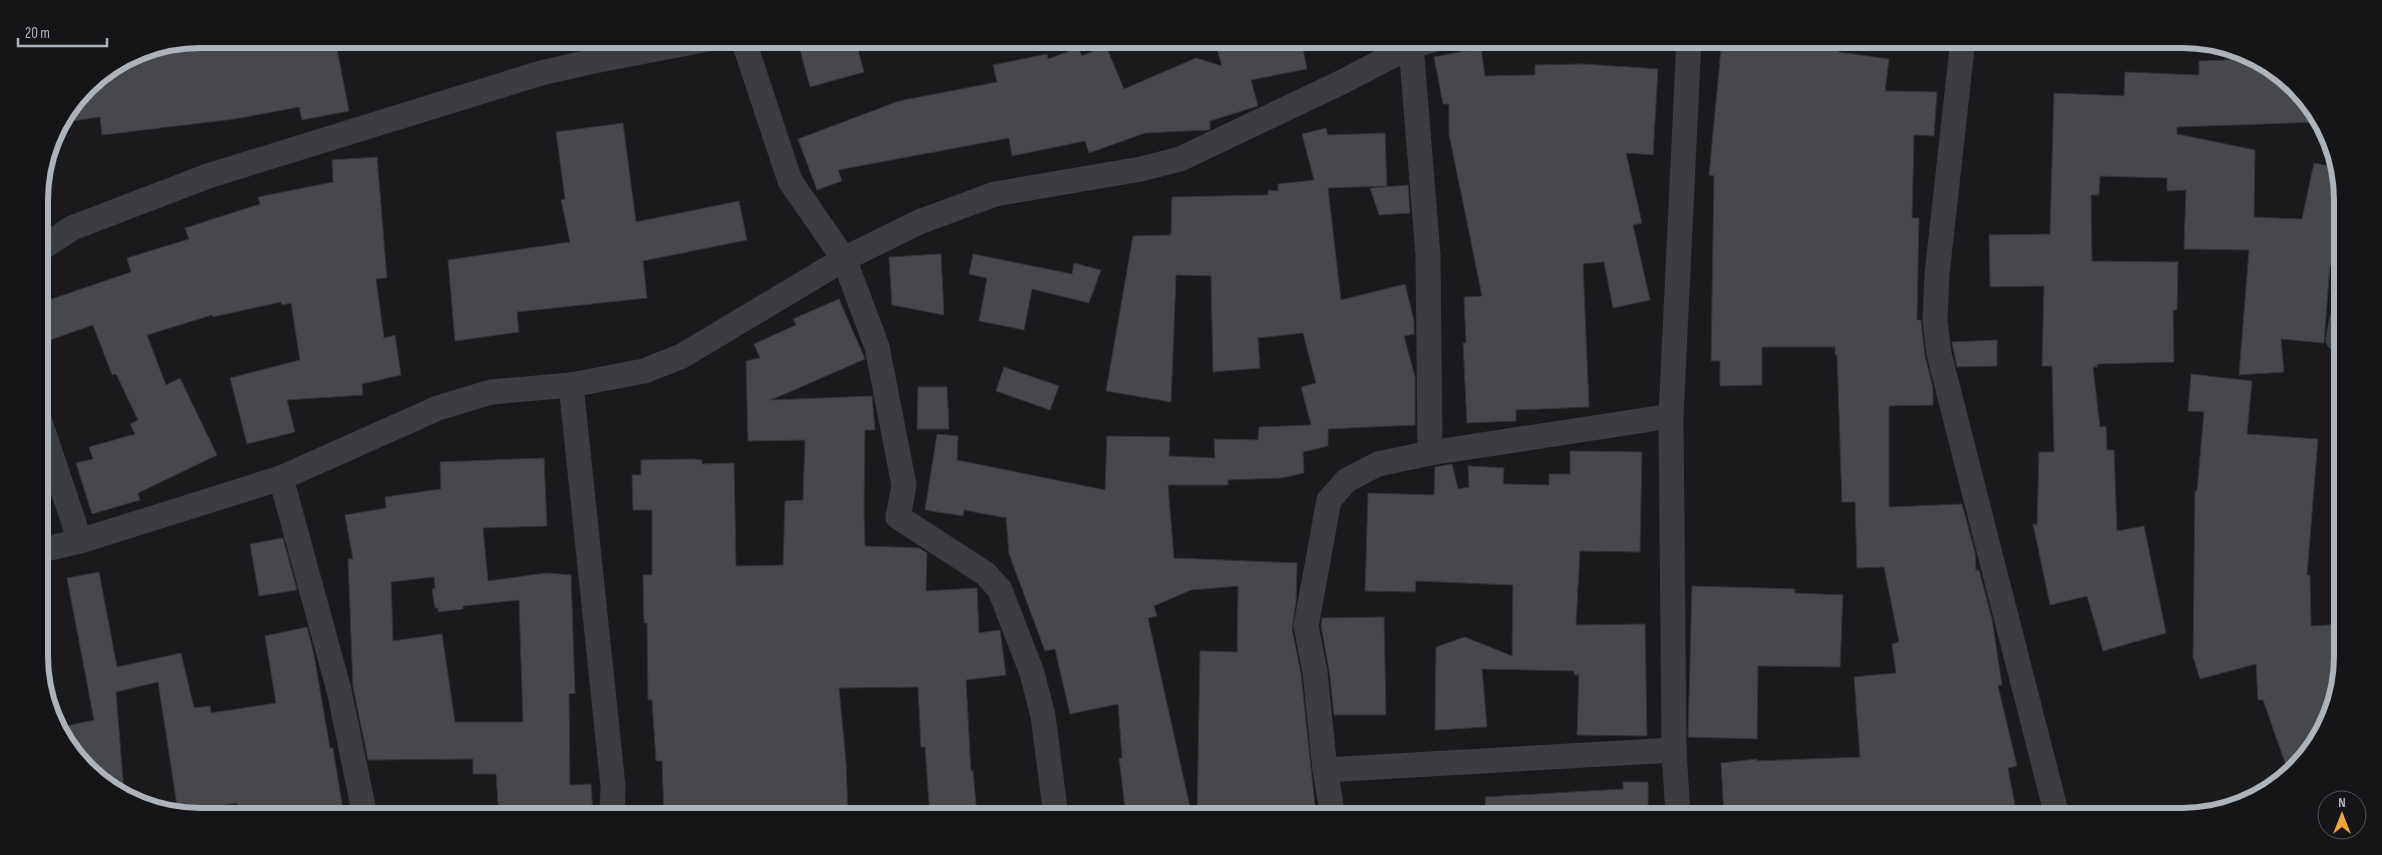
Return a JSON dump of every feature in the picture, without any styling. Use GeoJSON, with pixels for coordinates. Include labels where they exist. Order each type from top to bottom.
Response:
{"type":"FeatureCollection","features":[{"type":"Feature","properties":{"kind":"street"},"geometry":{"type":"LineString","coordinates":[[48,244],[72,228],[208,176],[541,73],[661,48]]}},
{"type":"Feature","properties":{"kind":"street"},"geometry":{"type":"LineString","coordinates":[[746,48],[790,181],[804,204],[844,259],[877,347],[904,485],[898,517],[986,574],[1000,590],[1032,673],[1043,716],[1055,808]]}},
{"type":"Feature","properties":{"kind":"street"},"geometry":{"type":"LineString","coordinates":[[48,548],[80,541],[281,478],[438,408],[491,392],[571,385],[644,371],[682,356],[844,259],[919,222],[995,194],[1141,169],[1180,158],[1342,82],[1406,48]]}},
{"type":"Feature","properties":{"kind":"street"},"geometry":{"type":"LineString","coordinates":[[1410,48],[1428,255],[1430,453]]}},
{"type":"Feature","properties":{"kind":"street"},"geometry":{"type":"LineString","coordinates":[[1677,807],[1674,750],[1671,416],[1689,48]]}},
{"type":"Feature","properties":{"kind":"street"},"geometry":{"type":"LineString","coordinates":[[1962,48],[1937,274],[1935,320],[1939,354],[2055,807]]}},
{"type":"Feature","properties":{"kind":"street"},"geometry":{"type":"LineString","coordinates":[[571,385],[613,786],[612,808]]}},
{"type":"Feature","properties":{"kind":"street"},"geometry":{"type":"LineString","coordinates":[[1332,807],[1325,770],[1315,672],[1306,626],[1330,500],[1347,480],[1378,464],[1430,453],[1671,416]]}},
{"type":"Feature","properties":{"kind":"street"},"geometry":{"type":"LineString","coordinates":[[48,446],[80,541]]}},
{"type":"Feature","properties":{"kind":"street"},"geometry":{"type":"LineString","coordinates":[[281,478],[339,690],[363,808]]}},
{"type":"Feature","properties":{"kind":"street"},"geometry":{"type":"LineString","coordinates":[[1325,770],[1674,750]]}},
{"type":"Feature","properties":{"kind":"building"},"geometry":{"type":"Polygon","coordinates":[[[190,48],[337,48],[349,111],[302,120],[299,107],[235,119],[102,135],[100,117],[69,121],[85,99],[99,85],[123,68],[141,59],[170,50],[190,48]]]}},
{"type":"Feature","properties":{"kind":"building"},"geometry":{"type":"Polygon","coordinates":[[[799,48],[857,48],[864,72],[810,87],[799,48]]]}},
{"type":"Feature","properties":{"kind":"building"},"geometry":{"type":"Polygon","coordinates":[[[1078,48],[1082,56],[1101,48],[1107,48],[1124,89],[1196,58],[1222,66],[1217,48],[1303,48],[1307,69],[1251,80],[1258,106],[1210,121],[1210,129],[1208,130],[1145,133],[1089,153],[1085,141],[1012,156],[1009,138],[838,170],[842,181],[817,190],[798,139],[899,101],[997,82],[993,65],[1047,54],[1048,59],[1078,48]]]}},
{"type":"Feature","properties":{"kind":"building"},"geometry":{"type":"Polygon","coordinates":[[[1481,48],[1485,76],[1535,75],[1535,65],[1584,64],[1658,69],[1653,155],[1626,153],[1642,223],[1633,225],[1650,300],[1613,308],[1604,262],[1583,264],[1589,407],[1516,410],[1516,421],[1467,423],[1463,343],[1466,343],[1464,297],[1482,296],[1449,134],[1449,104],[1443,104],[1434,57],[1481,48]]]}},
{"type":"Feature","properties":{"kind":"building"},"geometry":{"type":"Polygon","coordinates":[[[1721,48],[1839,48],[1839,52],[1889,59],[1885,91],[1937,92],[1934,136],[1914,135],[1912,218],[1919,218],[1917,320],[1921,320],[1925,356],[1933,388],[1933,405],[1889,406],[1889,507],[1962,504],[1975,552],[1976,571],[1979,570],[1992,619],[2002,685],[1998,686],[2017,766],[2008,768],[2015,807],[1724,807],[1721,763],[1757,759],[1757,761],[1860,757],[1854,677],[1896,673],[1892,644],[1899,642],[1884,567],[1857,568],[1855,502],[1842,502],[1837,355],[1835,355],[1835,347],[1762,347],[1762,385],[1720,386],[1720,361],[1711,361],[1714,176],[1709,175],[1721,48]]]}},
{"type":"Feature","properties":{"kind":"building"},"geometry":{"type":"Polygon","coordinates":[[[2240,59],[2250,63],[2283,85],[2297,99],[2313,122],[2177,127],[2177,134],[2255,150],[2254,217],[2302,219],[2314,163],[2330,166],[2334,200],[2334,266],[2330,265],[2324,343],[2281,339],[2284,372],[2239,375],[2249,250],[2184,249],[2186,190],[2167,191],[2167,178],[2100,176],[2099,195],[2091,195],[2092,261],[2178,262],[2177,310],[2173,310],[2174,362],[2097,364],[2097,367],[2093,367],[2100,427],[2106,426],[2107,450],[2114,450],[2117,531],[2144,526],[2166,633],[2103,651],[2087,596],[2050,605],[2033,524],[2037,525],[2039,452],[2054,452],[2052,366],[2042,366],[2044,286],[1990,287],[1989,235],[2050,234],[2054,93],[2124,96],[2125,72],[2199,75],[2199,61],[2240,59]]]}},
{"type":"Feature","properties":{"kind":"building"},"geometry":{"type":"Polygon","coordinates":[[[623,123],[636,222],[739,201],[747,240],[643,261],[647,298],[517,312],[519,332],[455,341],[448,260],[570,242],[561,200],[565,199],[556,132],[623,123]]]}},
{"type":"Feature","properties":{"kind":"building"},"geometry":{"type":"Polygon","coordinates":[[[1326,128],[1328,135],[1385,133],[1387,186],[1328,188],[1341,300],[1405,284],[1414,321],[1414,334],[1404,336],[1415,377],[1415,425],[1328,429],[1328,446],[1303,452],[1304,473],[1281,478],[1228,480],[1228,485],[1168,485],[1174,558],[1297,563],[1296,602],[1292,629],[1301,674],[1315,807],[1197,807],[1200,651],[1237,652],[1238,586],[1191,590],[1154,606],[1157,616],[1148,618],[1190,808],[1125,808],[1119,758],[1122,758],[1118,704],[1070,714],[1055,649],[1045,651],[1009,554],[1006,518],[964,510],[963,516],[925,510],[937,434],[958,436],[957,460],[1105,490],[1107,436],[1170,437],[1169,456],[1215,458],[1214,439],[1258,440],[1259,427],[1311,425],[1301,387],[1316,383],[1303,333],[1258,338],[1260,368],[1213,372],[1211,276],[1176,275],[1171,402],[1106,391],[1133,236],[1171,235],[1172,197],[1268,195],[1268,190],[1278,191],[1278,184],[1314,180],[1302,134],[1326,128]]]}},
{"type":"Feature","properties":{"kind":"building"},"geometry":{"type":"Polygon","coordinates":[[[377,157],[387,278],[376,279],[384,338],[395,335],[401,375],[362,384],[363,395],[287,400],[295,432],[247,444],[230,378],[300,360],[291,303],[282,305],[281,302],[213,317],[212,315],[147,335],[166,385],[180,378],[217,455],[138,493],[140,500],[92,514],[76,463],[93,459],[89,447],[135,434],[130,424],[138,420],[116,374],[112,375],[93,325],[50,340],[48,334],[48,300],[131,272],[127,258],[189,239],[185,228],[260,204],[258,197],[333,182],[332,160],[377,157]]]}},
{"type":"Feature","properties":{"kind":"building"},"geometry":{"type":"Polygon","coordinates":[[[1408,185],[1410,213],[1379,215],[1370,188],[1408,185]]]}},
{"type":"Feature","properties":{"kind":"building"},"geometry":{"type":"Polygon","coordinates":[[[941,254],[944,315],[892,305],[889,257],[941,254]]]}},
{"type":"Feature","properties":{"kind":"building"},"geometry":{"type":"Polygon","coordinates":[[[973,254],[1072,274],[1074,263],[1101,270],[1089,303],[1032,289],[1024,330],[979,321],[987,278],[969,274],[973,254]]]}},
{"type":"Feature","properties":{"kind":"building"},"geometry":{"type":"Polygon","coordinates":[[[839,299],[865,359],[771,400],[872,396],[875,430],[865,430],[865,546],[919,548],[927,553],[926,591],[977,588],[979,633],[1000,630],[1006,675],[966,680],[971,771],[973,771],[976,808],[929,808],[925,747],[921,747],[918,687],[839,688],[846,762],[848,808],[664,808],[662,761],[656,761],[652,700],[648,700],[647,623],[644,623],[643,575],[652,575],[652,510],[633,510],[632,475],[641,475],[641,460],[693,459],[702,460],[702,464],[734,463],[736,566],[783,565],[785,501],[803,500],[805,440],[748,441],[746,361],[760,358],[754,344],[796,325],[793,319],[839,299]]]}},
{"type":"Feature","properties":{"kind":"building"},"geometry":{"type":"Polygon","coordinates":[[[1997,340],[1997,366],[1957,367],[1952,342],[1997,340]]]}},
{"type":"Feature","properties":{"kind":"building"},"geometry":{"type":"Polygon","coordinates":[[[1004,367],[1059,386],[1050,410],[996,391],[1004,367]]]}},
{"type":"Feature","properties":{"kind":"building"},"geometry":{"type":"Polygon","coordinates":[[[2191,374],[2252,381],[2247,434],[2318,439],[2307,575],[2310,575],[2311,626],[2334,625],[2334,665],[2332,685],[2319,723],[2303,748],[2286,766],[2263,700],[2258,700],[2256,664],[2200,679],[2193,657],[2195,491],[2197,491],[2204,412],[2188,411],[2191,374]]]}},
{"type":"Feature","properties":{"kind":"building"},"geometry":{"type":"Polygon","coordinates":[[[918,387],[947,387],[949,429],[917,429],[918,387]]]}},
{"type":"Feature","properties":{"kind":"building"},"geometry":{"type":"Polygon","coordinates":[[[1570,451],[1642,452],[1640,552],[1580,551],[1576,625],[1645,624],[1647,736],[1577,735],[1579,675],[1574,675],[1574,671],[1482,669],[1487,727],[1435,730],[1436,647],[1465,637],[1512,656],[1513,585],[1416,581],[1415,592],[1365,591],[1368,493],[1434,495],[1435,467],[1452,464],[1458,489],[1469,487],[1468,466],[1504,468],[1503,484],[1549,485],[1549,474],[1570,474],[1570,451]]]}},
{"type":"Feature","properties":{"kind":"building"},"geometry":{"type":"Polygon","coordinates":[[[544,458],[547,526],[483,528],[488,581],[546,573],[571,575],[575,693],[569,694],[570,785],[591,784],[592,808],[498,808],[496,774],[473,774],[473,759],[368,760],[353,687],[348,559],[353,559],[345,515],[386,508],[385,497],[441,489],[440,462],[544,458]],[[434,577],[391,582],[393,641],[442,634],[455,722],[523,722],[519,600],[463,606],[463,609],[438,612],[438,608],[435,608],[432,589],[435,588],[434,577]]]}},
{"type":"Feature","properties":{"kind":"building"},"geometry":{"type":"Polygon","coordinates":[[[283,538],[297,590],[259,596],[250,544],[283,538]]]}},
{"type":"Feature","properties":{"kind":"building"},"geometry":{"type":"Polygon","coordinates":[[[99,572],[117,667],[181,653],[194,708],[210,706],[211,713],[276,703],[265,636],[307,627],[314,655],[330,748],[333,748],[343,808],[238,808],[237,803],[204,808],[177,805],[158,682],[116,692],[124,787],[99,770],[85,756],[65,726],[94,720],[67,578],[99,572]]]}},
{"type":"Feature","properties":{"kind":"building"},"geometry":{"type":"Polygon","coordinates":[[[1692,586],[1795,589],[1795,593],[1843,595],[1840,667],[1758,666],[1757,739],[1688,737],[1692,586]]]}},
{"type":"Feature","properties":{"kind":"building"},"geometry":{"type":"Polygon","coordinates":[[[1384,617],[1386,715],[1334,715],[1329,669],[1321,626],[1322,618],[1384,617]]]}},
{"type":"Feature","properties":{"kind":"building"},"geometry":{"type":"Polygon","coordinates":[[[1623,782],[1648,782],[1648,807],[1486,807],[1485,797],[1623,789],[1623,782]]]}}]}
